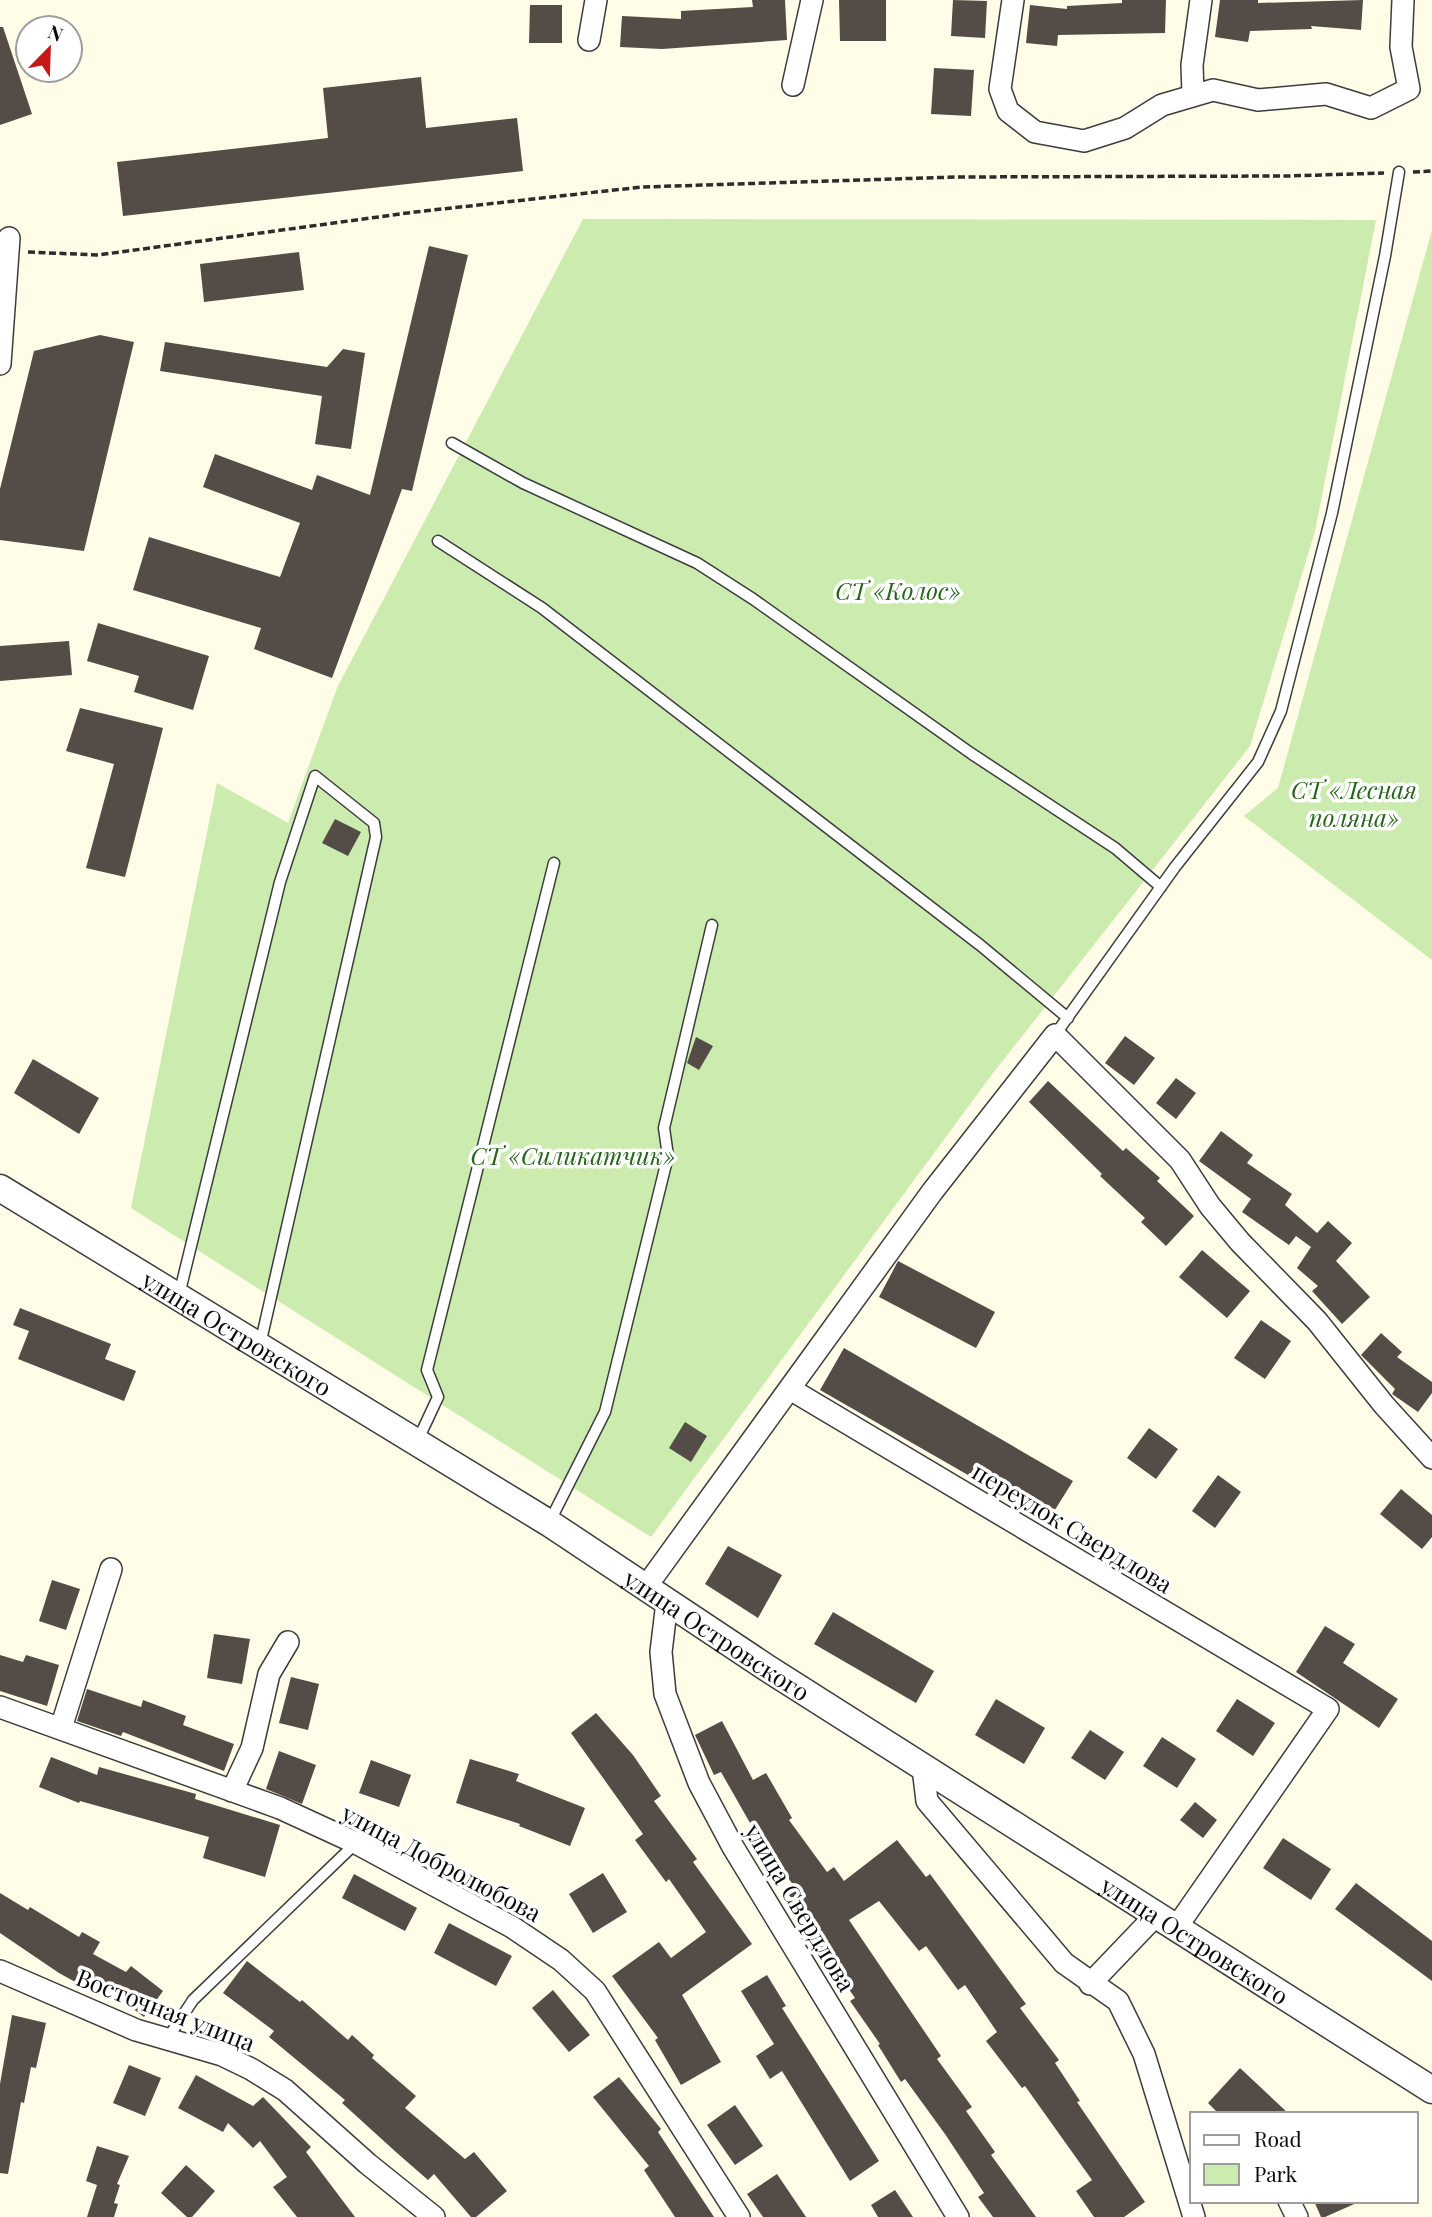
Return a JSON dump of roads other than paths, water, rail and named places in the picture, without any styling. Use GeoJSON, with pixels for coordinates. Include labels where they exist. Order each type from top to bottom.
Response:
{"type":"FeatureCollection","features":[{"type":"Feature","properties":{"kind":"street"},"geometry":{"type":"LineString","coordinates":[[589,40],[596,0]]}},
{"type":"Feature","properties":{"kind":"street"},"geometry":{"type":"LineString","coordinates":[[793,85],[811,0]]}},
{"type":"Feature","properties":{"kind":"street"},"geometry":{"type":"LineString","coordinates":[[1013,0],[1000,89],[1008,111],[1035,132],[1084,141],[1125,128],[1162,105],[1213,90],[1258,100],[1326,94],[1371,108],[1409,89],[1401,47],[1403,0]]}},
{"type":"Feature","properties":{"kind":"street"},"geometry":{"type":"LineString","coordinates":[[1193,94],[1192,65],[1201,0]]}},
{"type":"Feature","properties":{"kind":"street"},"geometry":{"type":"LineString","coordinates":[[0,364],[8,245]]}},
{"type":"Feature","properties":{"kind":"street"},"geometry":{"type":"LineString","coordinates":[[656,1595],[790,1390],[932,1192],[1061,1027],[1180,1160],[1210,1206],[1240,1242],[1317,1321],[1384,1405],[1432,1458]]}},
{"type":"Feature","properties":{"kind":"street","name":"улица Островского"},"geometry":{"type":"LineString","coordinates":[[0,1188],[549,1523],[923,1768],[1432,2090]]}},
{"type":"Feature","properties":{"kind":"street","name":"переулок Свердлова"},"geometry":{"type":"LineString","coordinates":[[790,1390],[1328,1709],[1166,1921]]}},
{"type":"Feature","properties":{"kind":"street"},"geometry":{"type":"LineString","coordinates":[[61,1728],[111,1569]]}},
{"type":"Feature","properties":{"kind":"street","name":"улица Свердлова"},"geometry":{"type":"LineString","coordinates":[[656,1595],[665,1694],[699,1783],[733,1847],[958,2217]]}},
{"type":"Feature","properties":{"kind":"street"},"geometry":{"type":"LineString","coordinates":[[232,1791],[251,1748],[269,1674],[288,1642]]}},
{"type":"Feature","properties":{"kind":"street","name":"улица Добролюбова"},"geometry":{"type":"LineString","coordinates":[[0,1707],[232,1791],[356,1843],[512,1927],[581,1976],[595,1991],[740,2217]]}},
{"type":"Feature","properties":{"kind":"street"},"geometry":{"type":"LineString","coordinates":[[923,1768],[928,1801],[1064,1964],[1118,2001],[1144,2054],[1194,2217]]}},
{"type":"Feature","properties":{"kind":"street"},"geometry":{"type":"LineString","coordinates":[[1090,1984],[1166,1921]]}},
{"type":"Feature","properties":{"kind":"street","name":"Восточная улица"},"geometry":{"type":"LineString","coordinates":[[0,1971],[166,2041],[222,2055],[285,2090],[368,2164],[434,2217]]}},
{"type":"Feature","properties":{"kind":"lane"},"geometry":{"type":"LineString","coordinates":[[438,541],[542,608],[980,945],[1061,1027],[1161,887],[1258,762],[1281,711],[1332,513],[1385,256],[1399,173]]}},
{"type":"Feature","properties":{"kind":"lane"},"geometry":{"type":"LineString","coordinates":[[452,443],[523,483],[696,563],[753,599],[972,754],[1115,848],[1161,887]]}},
{"type":"Feature","properties":{"kind":"lane"},"geometry":{"type":"LineString","coordinates":[[179,1295],[280,882],[315,776],[374,822],[376,837],[260,1345]]}},
{"type":"Feature","properties":{"kind":"lane"},"geometry":{"type":"LineString","coordinates":[[417,1441],[438,1397],[427,1370],[554,863]]}},
{"type":"Feature","properties":{"kind":"lane"},"geometry":{"type":"LineString","coordinates":[[549,1523],[605,1412],[668,1156],[664,1128],[712,925]]}},
{"type":"Feature","properties":{"kind":"lane"},"geometry":{"type":"LineString","coordinates":[[166,2041],[193,2000],[356,1843]]}},
{"type":"Feature","properties":{"kind":"park label","name":"СТ «Колос»"},"geometry":{"type":"Point","coordinates":[898,590]}},
{"type":"Feature","properties":{"kind":"park label","name":"СТ «Лесная поляна»"},"geometry":{"type":"Point","coordinates":[1354,803]}},
{"type":"Feature","properties":{"kind":"park label","name":"СТ «Силикатчик»"},"geometry":{"type":"Point","coordinates":[573,1155]}}]}
